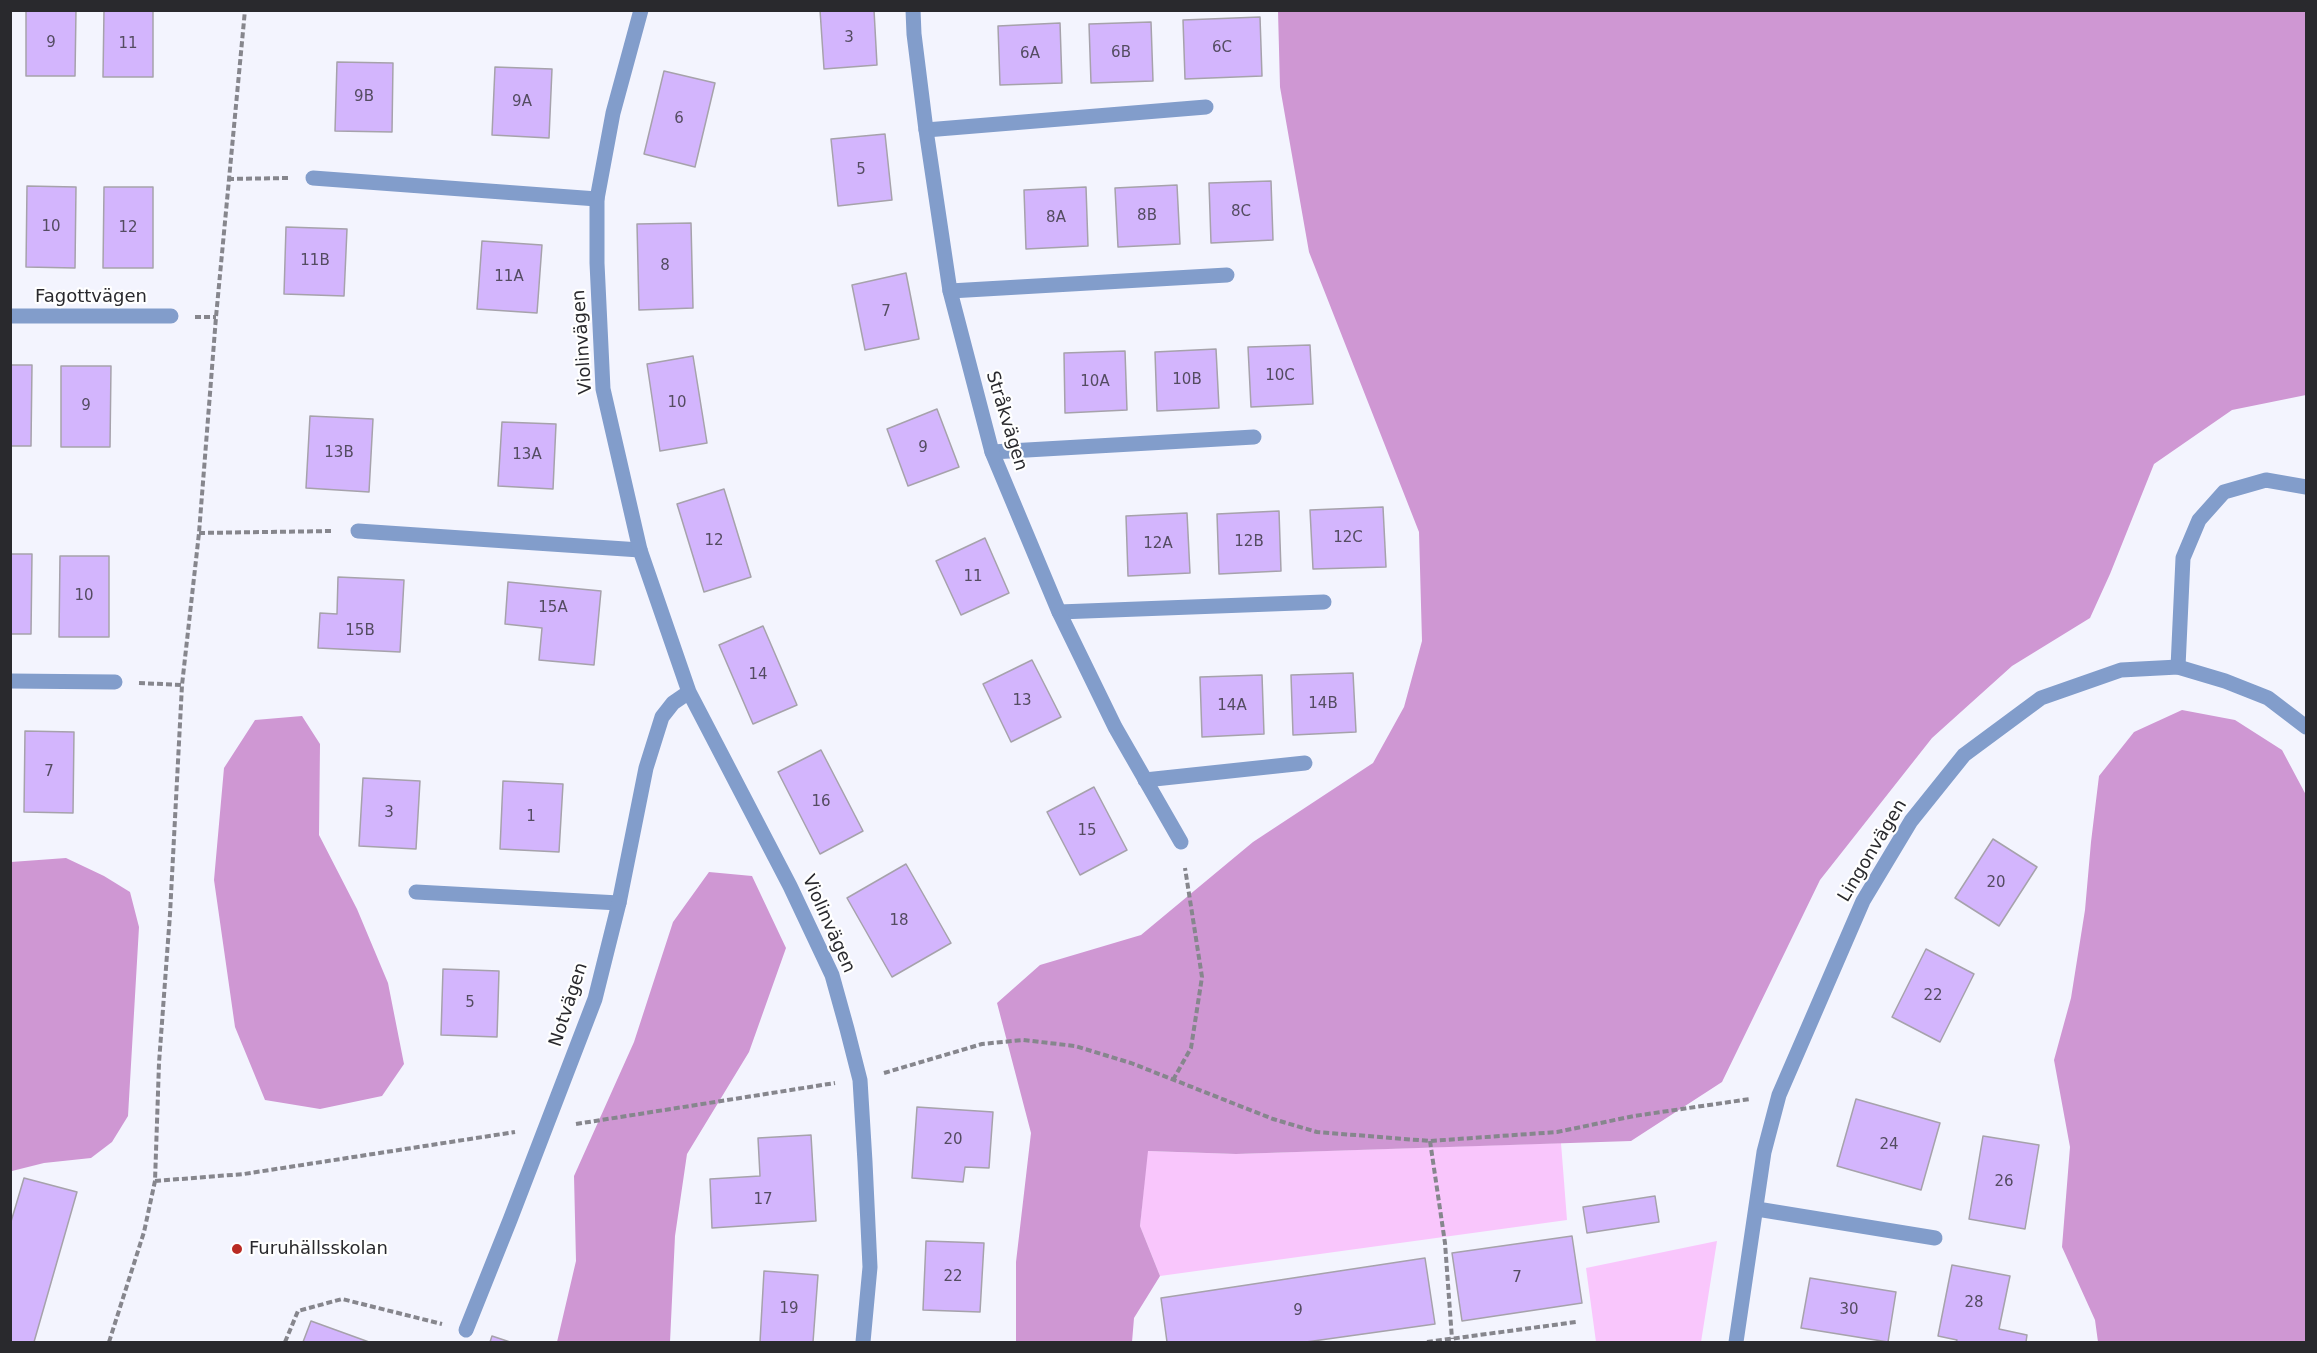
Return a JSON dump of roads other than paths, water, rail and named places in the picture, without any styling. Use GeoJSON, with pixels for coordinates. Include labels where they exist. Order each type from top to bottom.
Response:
{"type":"FeatureCollection","features":[{"type":"Feature","properties":{"kind":"street","name":"Violinvägen"},"geometry":{"type":"LineString","coordinates":[[641,10],[614,112],[597,200],[597,263],[603,389],[640,550],[689,692],[790,886],[832,975],[860,1080],[870,1267],[863,1342]]}},
{"type":"Feature","properties":{"kind":"street","name":"Stråkvägen"},"geometry":{"type":"LineString","coordinates":[[913,10],[926,130],[950,291],[992,452],[1059,612],[1115,727],[1181,842]]}},
{"type":"Feature","properties":{"kind":"street"},"geometry":{"type":"LineString","coordinates":[[926,130],[1206,106]]}},
{"type":"Feature","properties":{"kind":"street"},"geometry":{"type":"LineString","coordinates":[[314,178],[597,200]]}},
{"type":"Feature","properties":{"kind":"street"},"geometry":{"type":"LineString","coordinates":[[950,291],[1227,275]]}},
{"type":"Feature","properties":{"kind":"street","name":"Fagottvägen"},"geometry":{"type":"LineString","coordinates":[[10,316],[171,316]]}},
{"type":"Feature","properties":{"kind":"street"},"geometry":{"type":"LineString","coordinates":[[992,452],[1254,437]]}},
{"type":"Feature","properties":{"kind":"street"},"geometry":{"type":"LineString","coordinates":[[2178,667],[2183,558],[2199,520],[2224,492],[2266,480],[2307,487]]}},
{"type":"Feature","properties":{"kind":"street"},"geometry":{"type":"LineString","coordinates":[[358,531],[640,550]]}},
{"type":"Feature","properties":{"kind":"street"},"geometry":{"type":"LineString","coordinates":[[1059,612],[1324,602]]}},
{"type":"Feature","properties":{"kind":"street","name":"Lingonvägen"},"geometry":{"type":"LineString","coordinates":[[1736,1342],[1764,1152],[1779,1095],[1863,902],[1911,821],[1964,755],[2041,698],[2121,670],[2178,667],[2224,681],[2268,698],[2307,727]]}},
{"type":"Feature","properties":{"kind":"street"},"geometry":{"type":"LineString","coordinates":[[10,681],[115,682]]}},
{"type":"Feature","properties":{"kind":"street","name":"Notvägen"},"geometry":{"type":"LineString","coordinates":[[466,1330],[595,999],[619,903],[646,768],[662,717],[673,703],[689,692]]}},
{"type":"Feature","properties":{"kind":"street"},"geometry":{"type":"LineString","coordinates":[[1145,780],[1305,762]]}},
{"type":"Feature","properties":{"kind":"street"},"geometry":{"type":"LineString","coordinates":[[416,892],[619,903]]}},
{"type":"Feature","properties":{"kind":"street"},"geometry":{"type":"LineString","coordinates":[[1757,1209],[1935,1238]]}},
{"type":"Feature","properties":{"kind":"place","name":"Furuhällsskolan"},"geometry":{"type":"Point","coordinates":[237,1249]}}]}
